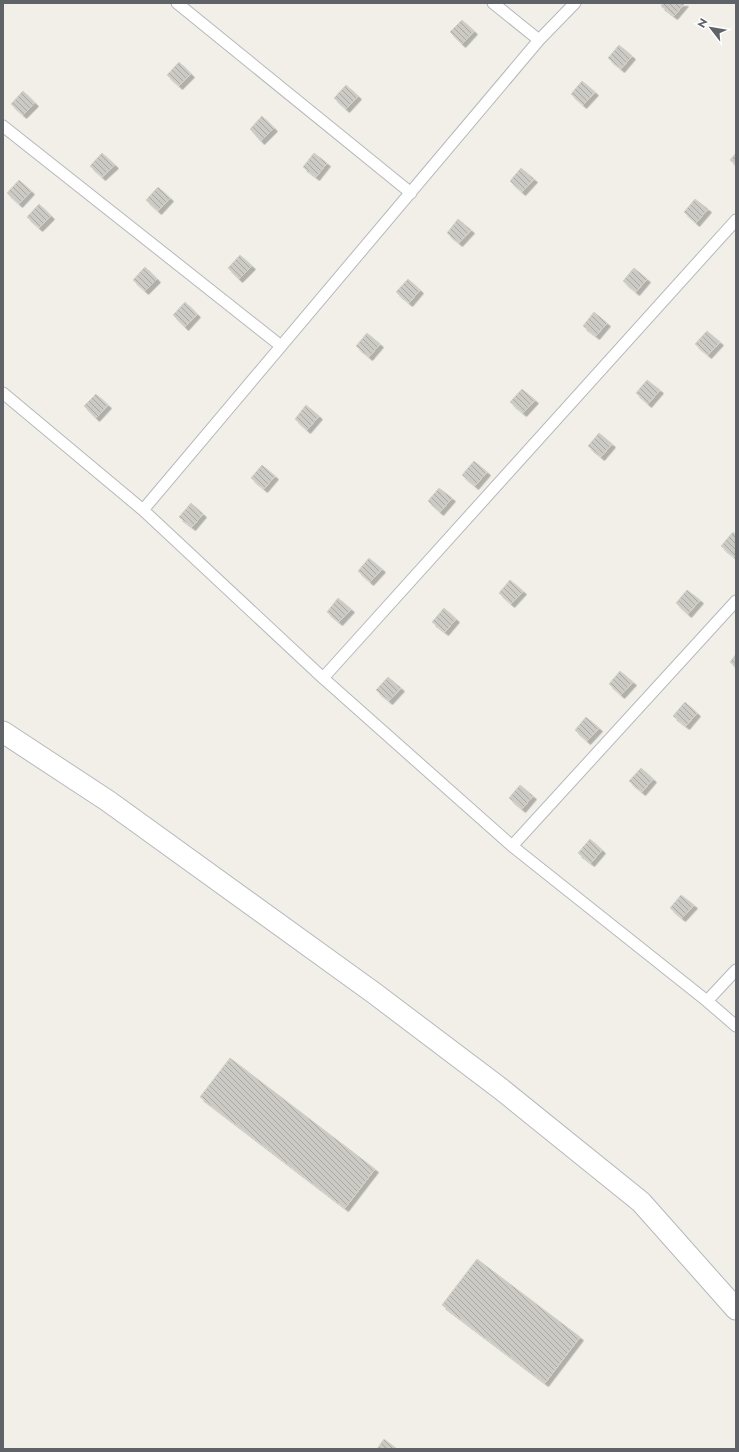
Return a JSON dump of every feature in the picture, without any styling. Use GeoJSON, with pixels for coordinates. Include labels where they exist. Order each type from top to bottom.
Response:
{"type":"FeatureCollection","features":[{"type":"Feature","properties":{"kind":"street"},"geometry":{"type":"LineString","coordinates":[[3,732],[121,811],[374,993],[501,1089],[641,1202],[736,1309]]}},
{"type":"Feature","properties":{"kind":"lane"},"geometry":{"type":"LineString","coordinates":[[177,3],[410,193]]}},
{"type":"Feature","properties":{"kind":"lane"},"geometry":{"type":"LineString","coordinates":[[494,3],[539,40]]}},
{"type":"Feature","properties":{"kind":"lane"},"geometry":{"type":"LineString","coordinates":[[143,510],[539,40],[575,3]]}},
{"type":"Feature","properties":{"kind":"lane"},"geometry":{"type":"LineString","coordinates":[[3,126],[281,346]]}},
{"type":"Feature","properties":{"kind":"lane"},"geometry":{"type":"LineString","coordinates":[[322,678],[736,220]]}},
{"type":"Feature","properties":{"kind":"lane"},"geometry":{"type":"LineString","coordinates":[[3,393],[143,510],[322,678],[512,846],[736,1026]]}},
{"type":"Feature","properties":{"kind":"lane"},"geometry":{"type":"LineString","coordinates":[[512,846],[736,601]]}},
{"type":"Feature","properties":{"kind":"lane"},"geometry":{"type":"LineString","coordinates":[[707,1002],[736,970]]}},
{"type":"Feature","properties":{"kind":"building"},"geometry":{"type":"Polygon","coordinates":[[[663,3],[685,3],[674,16],[661,6],[663,3]]]}},
{"type":"Feature","properties":{"kind":"building"},"geometry":{"type":"Polygon","coordinates":[[[462,20],[474,31],[462,44],[450,32],[462,20]]]}},
{"type":"Feature","properties":{"kind":"building"},"geometry":{"type":"Polygon","coordinates":[[[619,45],[632,56],[621,69],[608,58],[619,45]]]}},
{"type":"Feature","properties":{"kind":"building"},"geometry":{"type":"Polygon","coordinates":[[[179,62],[191,74],[179,86],[167,75],[179,62]]]}},
{"type":"Feature","properties":{"kind":"building"},"geometry":{"type":"Polygon","coordinates":[[[582,81],[595,92],[583,105],[571,94],[582,81]]]}},
{"type":"Feature","properties":{"kind":"building"},"geometry":{"type":"Polygon","coordinates":[[[346,85],[358,96],[346,109],[334,98],[346,85]]]}},
{"type":"Feature","properties":{"kind":"building"},"geometry":{"type":"Polygon","coordinates":[[[23,91],[35,103],[23,115],[11,104],[23,91]]]}},
{"type":"Feature","properties":{"kind":"building"},"geometry":{"type":"Polygon","coordinates":[[[262,116],[274,128],[261,141],[250,129],[262,116]]]}},
{"type":"Feature","properties":{"kind":"building"},"geometry":{"type":"Polygon","coordinates":[[[102,153],[115,165],[102,177],[90,166],[102,153]]]}},
{"type":"Feature","properties":{"kind":"building"},"geometry":{"type":"Polygon","coordinates":[[[314,153],[327,163],[316,177],[303,167],[314,153]]]}},
{"type":"Feature","properties":{"kind":"building"},"geometry":{"type":"Polygon","coordinates":[[[736,153],[736,165],[730,160],[736,153]]]}},
{"type":"Feature","properties":{"kind":"building"},"geometry":{"type":"Polygon","coordinates":[[[521,168],[534,179],[522,192],[510,181],[521,168]]]}},
{"type":"Feature","properties":{"kind":"building"},"geometry":{"type":"Polygon","coordinates":[[[19,180],[31,191],[19,204],[7,193],[19,180]]]}},
{"type":"Feature","properties":{"kind":"building"},"geometry":{"type":"Polygon","coordinates":[[[158,187],[170,198],[158,211],[146,200],[158,187]]]}},
{"type":"Feature","properties":{"kind":"building"},"geometry":{"type":"Polygon","coordinates":[[[695,199],[708,209],[696,223],[684,212],[695,199]]]}},
{"type":"Feature","properties":{"kind":"building"},"geometry":{"type":"Polygon","coordinates":[[[39,204],[51,216],[39,228],[27,217],[39,204]]]}},
{"type":"Feature","properties":{"kind":"building"},"geometry":{"type":"Polygon","coordinates":[[[458,219],[471,230],[459,243],[447,233],[458,219]]]}},
{"type":"Feature","properties":{"kind":"building"},"geometry":{"type":"Polygon","coordinates":[[[240,255],[252,266],[239,279],[228,268],[240,255]]]}},
{"type":"Feature","properties":{"kind":"building"},"geometry":{"type":"Polygon","coordinates":[[[145,267],[157,279],[145,291],[133,280],[145,267]]]}},
{"type":"Feature","properties":{"kind":"building"},"geometry":{"type":"Polygon","coordinates":[[[634,268],[647,279],[636,292],[623,281],[634,268]]]}},
{"type":"Feature","properties":{"kind":"building"},"geometry":{"type":"Polygon","coordinates":[[[408,279],[420,290],[409,303],[396,292],[408,279]]]}},
{"type":"Feature","properties":{"kind":"building"},"geometry":{"type":"Polygon","coordinates":[[[185,302],[197,314],[185,327],[173,315],[185,302]]]}},
{"type":"Feature","properties":{"kind":"building"},"geometry":{"type":"Polygon","coordinates":[[[594,312],[607,323],[596,336],[583,326],[594,312]]]}},
{"type":"Feature","properties":{"kind":"building"},"geometry":{"type":"Polygon","coordinates":[[[707,331],[720,342],[708,355],[695,344],[707,331]]]}},
{"type":"Feature","properties":{"kind":"building"},"geometry":{"type":"Polygon","coordinates":[[[367,333],[380,344],[369,357],[356,346],[367,333]]]}},
{"type":"Feature","properties":{"kind":"building"},"geometry":{"type":"Polygon","coordinates":[[[647,380],[660,390],[648,404],[636,393],[647,380]]]}},
{"type":"Feature","properties":{"kind":"building"},"geometry":{"type":"Polygon","coordinates":[[[522,389],[535,400],[523,413],[510,402],[522,389]]]}},
{"type":"Feature","properties":{"kind":"building"},"geometry":{"type":"Polygon","coordinates":[[[96,394],[108,405],[96,418],[84,406],[96,394]]]}},
{"type":"Feature","properties":{"kind":"building"},"geometry":{"type":"Polygon","coordinates":[[[306,405],[319,416],[307,430],[295,419],[306,405]]]}},
{"type":"Feature","properties":{"kind":"building"},"geometry":{"type":"Polygon","coordinates":[[[599,433],[612,444],[601,457],[588,446],[599,433]]]}},
{"type":"Feature","properties":{"kind":"building"},"geometry":{"type":"Polygon","coordinates":[[[474,461],[487,472],[475,486],[462,475],[474,461]]]}},
{"type":"Feature","properties":{"kind":"building"},"geometry":{"type":"Polygon","coordinates":[[[262,465],[275,476],[264,489],[251,478],[262,465]]]}},
{"type":"Feature","properties":{"kind":"building"},"geometry":{"type":"Polygon","coordinates":[[[439,488],[452,498],[440,512],[428,501],[439,488]]]}},
{"type":"Feature","properties":{"kind":"building"},"geometry":{"type":"Polygon","coordinates":[[[191,503],[203,514],[192,527],[179,517],[191,503]]]}},
{"type":"Feature","properties":{"kind":"building"},"geometry":{"type":"Polygon","coordinates":[[[733,532],[736,535],[736,554],[734,557],[721,546],[733,532]]]}},
{"type":"Feature","properties":{"kind":"building"},"geometry":{"type":"Polygon","coordinates":[[[369,558],[382,569],[370,582],[358,571],[369,558]]]}},
{"type":"Feature","properties":{"kind":"building"},"geometry":{"type":"Polygon","coordinates":[[[510,580],[523,591],[511,604],[499,593],[510,580]]]}},
{"type":"Feature","properties":{"kind":"building"},"geometry":{"type":"Polygon","coordinates":[[[687,590],[700,600],[688,614],[676,603],[687,590]]]}},
{"type":"Feature","properties":{"kind":"building"},"geometry":{"type":"Polygon","coordinates":[[[338,598],[351,609],[339,622],[327,612],[338,598]]]}},
{"type":"Feature","properties":{"kind":"building"},"geometry":{"type":"Polygon","coordinates":[[[444,608],[456,619],[445,632],[432,622],[444,608]]]}},
{"type":"Feature","properties":{"kind":"building"},"geometry":{"type":"Polygon","coordinates":[[[736,654],[736,668],[730,662],[736,654]]]}},
{"type":"Feature","properties":{"kind":"building"},"geometry":{"type":"Polygon","coordinates":[[[620,671],[633,682],[621,695],[609,684],[620,671]]]}},
{"type":"Feature","properties":{"kind":"building"},"geometry":{"type":"Polygon","coordinates":[[[388,677],[401,688],[389,701],[376,690],[388,677]]]}},
{"type":"Feature","properties":{"kind":"building"},"geometry":{"type":"Polygon","coordinates":[[[685,702],[697,713],[686,726],[673,716],[685,702]]]}},
{"type":"Feature","properties":{"kind":"building"},"geometry":{"type":"Polygon","coordinates":[[[586,717],[599,728],[587,741],[575,730],[586,717]]]}},
{"type":"Feature","properties":{"kind":"building"},"geometry":{"type":"Polygon","coordinates":[[[641,768],[653,779],[642,792],[629,781],[641,768]]]}},
{"type":"Feature","properties":{"kind":"building"},"geometry":{"type":"Polygon","coordinates":[[[520,785],[533,796],[522,809],[509,798],[520,785]]]}},
{"type":"Feature","properties":{"kind":"building"},"geometry":{"type":"Polygon","coordinates":[[[590,839],[602,850],[591,863],[578,853],[590,839]]]}},
{"type":"Feature","properties":{"kind":"building"},"geometry":{"type":"Polygon","coordinates":[[[681,895],[694,905],[682,918],[670,908],[681,895]]]}},
{"type":"Feature","properties":{"kind":"building"},"geometry":{"type":"Polygon","coordinates":[[[230,1058],[375,1169],[345,1208],[200,1097],[230,1058]]]}},
{"type":"Feature","properties":{"kind":"building"},"geometry":{"type":"Polygon","coordinates":[[[477,1259],[580,1337],[545,1383],[442,1305],[477,1259]]]}},
{"type":"Feature","properties":{"kind":"building"},"geometry":{"type":"Polygon","coordinates":[[[384,1439],[397,1449],[377,1449],[384,1439]]]}}]}
